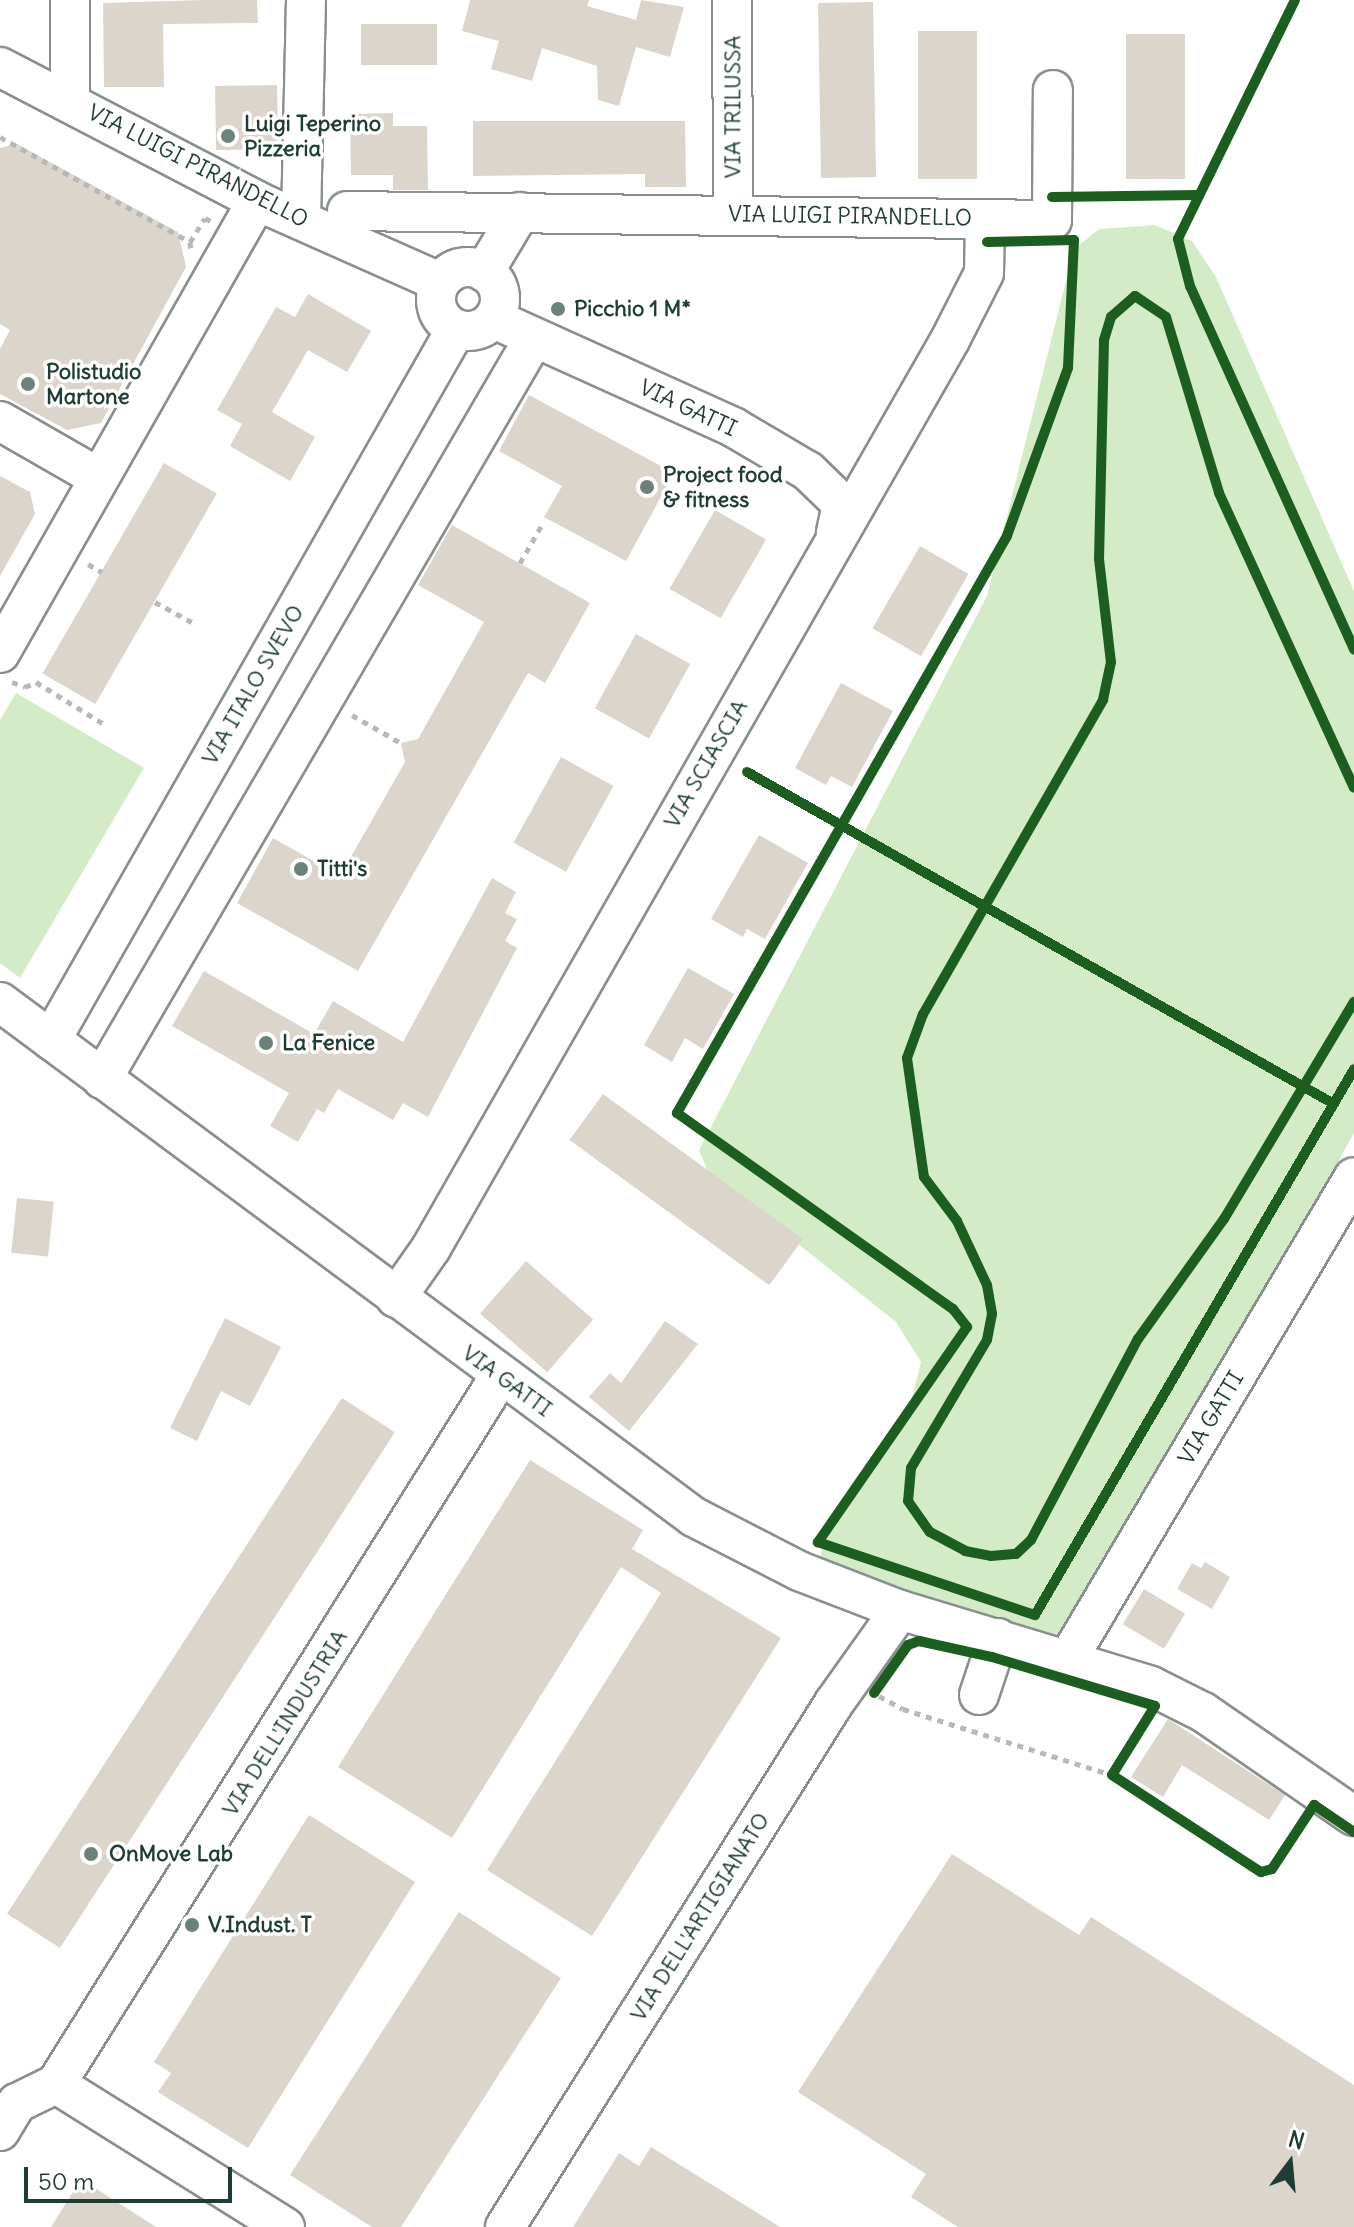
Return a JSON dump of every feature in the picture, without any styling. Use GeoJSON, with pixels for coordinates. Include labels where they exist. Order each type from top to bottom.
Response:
{"type":"FeatureCollection","features":[{"type":"Feature","properties":{"kind":"street"},"geometry":{"type":"LineString","coordinates":[[70,0],[70,101]]}},
{"type":"Feature","properties":{"kind":"street"},"geometry":{"type":"LineString","coordinates":[[301,220],[306,0]]}},
{"type":"Feature","properties":{"kind":"street","name":"VIA TRILUSSA"},"geometry":{"type":"LineString","coordinates":[[732,0],[733,214]]}},
{"type":"Feature","properties":{"kind":"street","name":"VIA LUIGI PIRANDELLO"},"geometry":{"type":"LineString","coordinates":[[0,67],[257,201],[440,282]]}},
{"type":"Feature","properties":{"kind":"street","name":"VIA LUIGI PIRANDELLO"},"geometry":{"type":"LineString","coordinates":[[347,211],[1052,220],[1053,90]]}},
{"type":"Feature","properties":{"kind":"street"},"geometry":{"type":"LineString","coordinates":[[0,653],[10,614],[99,478],[257,201]]}},
{"type":"Feature","properties":{"kind":"street"},"geometry":{"type":"LineString","coordinates":[[484,272],[520,212]]}},
{"type":"Feature","properties":{"kind":"street","name":"VIA SCIASCIA"},"geometry":{"type":"LineString","coordinates":[[396,1298],[431,1248],[976,291],[987,252],[985,219]]}},
{"type":"Feature","properties":{"kind":"street"},"geometry":{"type":"LineString","coordinates":[[465,267],[484,272],[500,293],[494,319],[473,331],[456,329],[437,310],[440,282],[465,267]]}},
{"type":"Feature","properties":{"kind":"street","name":"VIA GATTI"},"geometry":{"type":"LineString","coordinates":[[494,319],[733,427],[808,471],[842,504],[836,533]]}},
{"type":"Feature","properties":{"kind":"street","name":"VIA ITALO SVEVO"},"geometry":{"type":"LineString","coordinates":[[51,1040],[456,329]]}},
{"type":"Feature","properties":{"kind":"street"},"geometry":{"type":"LineString","coordinates":[[102,1079],[534,338]]}},
{"type":"Feature","properties":{"kind":"street"},"geometry":{"type":"LineString","coordinates":[[0,421],[99,478]]}},
{"type":"Feature","properties":{"kind":"street","name":"VIA GATTI"},"geometry":{"type":"LineString","coordinates":[[0,1002],[694,1517],[799,1571],[900,1610],[1151,1686],[1203,1712],[1354,1816]]}},
{"type":"Feature","properties":{"kind":"street","name":"VIA GATTI"},"geometry":{"type":"LineString","coordinates":[[1068,1659],[1354,1177]]}},
{"type":"Feature","properties":{"kind":"street","name":"VIA DELL'INDUSTRIA"},"geometry":{"type":"LineString","coordinates":[[56,2084],[500,1376]]}},
{"type":"Feature","properties":{"kind":"street","name":"VIA DELL'ARTIGIANATO"},"geometry":{"type":"LineString","coordinates":[[505,2227],[834,1703],[900,1610]]}},
{"type":"Feature","properties":{"kind":"street"},"geometry":{"type":"LineString","coordinates":[[979,1695],[998,1638]]}},
{"type":"Feature","properties":{"kind":"street"},"geometry":{"type":"LineString","coordinates":[[0,2131],[17,2103],[56,2084],[285,2227]]}},
{"type":"Feature","properties":{"kind":"path"},"geometry":{"type":"LineString","coordinates":[[0,137],[190,242],[185,267]]}},
{"type":"Feature","properties":{"kind":"path"},"geometry":{"type":"LineString","coordinates":[[520,563],[543,523]]}},
{"type":"Feature","properties":{"kind":"path"},"geometry":{"type":"LineString","coordinates":[[155,602],[197,625]]}},
{"type":"Feature","properties":{"kind":"path"},"geometry":{"type":"LineString","coordinates":[[0,678],[25,687],[36,682],[104,724]]}},
{"type":"Feature","properties":{"kind":"path"},"geometry":{"type":"LineString","coordinates":[[882,1681],[874,1693],[903,1709],[1112,1775],[1125,1783]]}},
{"type":"Feature","properties":{"kind":"path"},"geometry":{"type":"LineString","coordinates":[[1112,1775],[1119,1764]]}},
{"type":"Feature","properties":{"kind":"green space"},"geometry":{"type":"Polygon","coordinates":[[[1155,225],[1192,241],[1216,277],[1354,591],[1354,1133],[1085,1618],[1075,1632],[1042,1644],[821,1562],[822,1542],[908,1413],[921,1362],[896,1322],[708,1172],[699,1150],[987,596],[1074,249],[1099,229],[1155,225]]]}},
{"type":"Feature","properties":{"kind":"green space"},"geometry":{"type":"Polygon","coordinates":[[[16,693],[144,768],[20,978],[0,963],[0,720],[16,693]]]}},
{"type":"Feature","properties":{"kind":"building"},"geometry":{"type":"Polygon","coordinates":[[[257,0],[258,23],[163,24],[164,87],[104,87],[103,3],[257,0]]]}},
{"type":"Feature","properties":{"kind":"building"},"geometry":{"type":"Polygon","coordinates":[[[470,0],[589,0],[587,6],[636,20],[641,0],[684,7],[670,57],[636,47],[619,106],[598,100],[597,66],[542,48],[532,81],[491,69],[499,41],[462,31],[470,0]]]}},
{"type":"Feature","properties":{"kind":"building"},"geometry":{"type":"Polygon","coordinates":[[[873,2],[876,177],[821,178],[818,3],[873,2]]]}},
{"type":"Feature","properties":{"kind":"building"},"geometry":{"type":"Polygon","coordinates":[[[361,24],[437,24],[437,65],[361,65],[361,24]]]}},
{"type":"Feature","properties":{"kind":"building"},"geometry":{"type":"Polygon","coordinates":[[[918,31],[977,31],[977,179],[918,179],[918,31]]]}},
{"type":"Feature","properties":{"kind":"building"},"geometry":{"type":"Polygon","coordinates":[[[1126,34],[1185,34],[1185,179],[1126,179],[1126,34]]]}},
{"type":"Feature","properties":{"kind":"building"},"geometry":{"type":"Polygon","coordinates":[[[277,85],[278,149],[216,150],[215,86],[277,85]]]}},
{"type":"Feature","properties":{"kind":"building"},"geometry":{"type":"Polygon","coordinates":[[[393,113],[393,126],[427,126],[428,190],[393,190],[393,175],[351,175],[350,114],[393,113]]]}},
{"type":"Feature","properties":{"kind":"building"},"geometry":{"type":"Polygon","coordinates":[[[473,121],[685,121],[686,187],[645,187],[645,174],[473,176],[473,121]]]}},
{"type":"Feature","properties":{"kind":"building"},"geometry":{"type":"Polygon","coordinates":[[[17,144],[178,232],[186,267],[101,423],[67,430],[0,394],[0,349],[10,330],[0,324],[0,148],[17,144]]]}},
{"type":"Feature","properties":{"kind":"building"},"geometry":{"type":"Polygon","coordinates":[[[308,294],[371,331],[347,372],[308,350],[272,412],[315,437],[290,481],[230,446],[242,424],[217,410],[276,307],[295,317],[308,294]]]}},
{"type":"Feature","properties":{"kind":"building"},"geometry":{"type":"Polygon","coordinates":[[[529,395],[674,473],[626,561],[544,517],[562,486],[499,451],[529,395]]]}},
{"type":"Feature","properties":{"kind":"building"},"geometry":{"type":"Polygon","coordinates":[[[164,463],[217,493],[95,704],[43,673],[164,463]]]}},
{"type":"Feature","properties":{"kind":"building"},"geometry":{"type":"Polygon","coordinates":[[[0,476],[30,492],[35,514],[0,576],[0,476]]]}},
{"type":"Feature","properties":{"kind":"building"},"geometry":{"type":"Polygon","coordinates":[[[715,510],[766,540],[721,618],[670,589],[715,510]]]}},
{"type":"Feature","properties":{"kind":"building"},"geometry":{"type":"Polygon","coordinates":[[[452,525],[590,603],[545,683],[528,673],[358,971],[237,903],[273,838],[340,876],[405,762],[401,743],[418,739],[484,622],[418,585],[452,525]]]}},
{"type":"Feature","properties":{"kind":"building"},"geometry":{"type":"Polygon","coordinates":[[[920,546],[968,574],[921,656],[872,628],[920,546]]]}},
{"type":"Feature","properties":{"kind":"building"},"geometry":{"type":"Polygon","coordinates":[[[636,634],[690,664],[649,738],[595,708],[636,634]]]}},
{"type":"Feature","properties":{"kind":"building"},"geometry":{"type":"Polygon","coordinates":[[[841,683],[893,711],[852,787],[831,776],[826,785],[795,768],[841,683]]]}},
{"type":"Feature","properties":{"kind":"building"},"geometry":{"type":"Polygon","coordinates":[[[561,757],[613,786],[566,872],[513,843],[561,757]]]}},
{"type":"Feature","properties":{"kind":"building"},"geometry":{"type":"Polygon","coordinates":[[[759,835],[808,863],[765,939],[747,929],[743,937],[711,919],[759,835]]]}},
{"type":"Feature","properties":{"kind":"building"},"geometry":{"type":"Polygon","coordinates":[[[492,878],[516,892],[505,913],[517,919],[505,941],[517,948],[428,1117],[403,1103],[393,1120],[338,1089],[324,1113],[317,1109],[298,1142],[270,1126],[289,1093],[172,1026],[204,971],[314,1034],[333,1001],[403,1042],[492,878]]]}},
{"type":"Feature","properties":{"kind":"building"},"geometry":{"type":"Polygon","coordinates":[[[688,968],[734,994],[703,1049],[685,1038],[672,1062],[644,1045],[688,968]]]}},
{"type":"Feature","properties":{"kind":"building"},"geometry":{"type":"Polygon","coordinates":[[[603,1094],[803,1239],[769,1285],[569,1140],[603,1094]]]}},
{"type":"Feature","properties":{"kind":"building"},"geometry":{"type":"Polygon","coordinates":[[[17,1198],[54,1202],[48,1257],[11,1253],[17,1198]]]}},
{"type":"Feature","properties":{"kind":"building"},"geometry":{"type":"Polygon","coordinates":[[[526,1261],[593,1319],[547,1372],[480,1314],[526,1261]]]}},
{"type":"Feature","properties":{"kind":"building"},"geometry":{"type":"Polygon","coordinates":[[[225,1318],[281,1347],[250,1406],[221,1391],[197,1441],[170,1428],[225,1318]]]}},
{"type":"Feature","properties":{"kind":"building"},"geometry":{"type":"Polygon","coordinates":[[[665,1321],[698,1344],[629,1431],[589,1397],[610,1373],[621,1383],[665,1321]]]}},
{"type":"Feature","properties":{"kind":"building"},"geometry":{"type":"Polygon","coordinates":[[[342,1398],[395,1432],[60,1948],[7,1914],[342,1398]]]}},
{"type":"Feature","properties":{"kind":"building"},"geometry":{"type":"Polygon","coordinates":[[[530,1460],[643,1530],[632,1549],[781,1638],[592,1936],[487,1870],[661,1593],[621,1567],[452,1838],[338,1767],[530,1460]]]}},
{"type":"Feature","properties":{"kind":"building"},"geometry":{"type":"Polygon","coordinates":[[[1205,1562],[1230,1577],[1212,1609],[1177,1589],[1192,1563],[1201,1568],[1205,1562]]]}},
{"type":"Feature","properties":{"kind":"building"},"geometry":{"type":"Polygon","coordinates":[[[1144,1589],[1185,1614],[1164,1649],[1123,1624],[1144,1589]]]}},
{"type":"Feature","properties":{"kind":"building"},"geometry":{"type":"Polygon","coordinates":[[[1168,1719],[1285,1795],[1269,1820],[1182,1765],[1163,1797],[1131,1777],[1168,1719]]]}},
{"type":"Feature","properties":{"kind":"building"},"geometry":{"type":"Polygon","coordinates":[[[309,1815],[415,1882],[248,2148],[158,2092],[171,2073],[154,2062],[309,1815]]]}},
{"type":"Feature","properties":{"kind":"building"},"geometry":{"type":"Polygon","coordinates":[[[952,1854],[1079,1935],[1091,1917],[1354,2085],[1354,2227],[958,2227],[911,2197],[926,2174],[798,2092],[952,1854]]]}},
{"type":"Feature","properties":{"kind":"building"},"geometry":{"type":"Polygon","coordinates":[[[459,1912],[561,1978],[401,2227],[372,2227],[290,2175],[459,1912]]]}},
{"type":"Feature","properties":{"kind":"building"},"geometry":{"type":"Polygon","coordinates":[[[651,2147],[780,2227],[573,2227],[619,2153],[639,2166],[651,2147]]]}},
{"type":"Feature","properties":{"kind":"building"},"geometry":{"type":"Polygon","coordinates":[[[81,2179],[156,2227],[51,2227],[81,2179]]]}},
{"type":"Feature","properties":{"kind":"cycle path"},"geometry":{"type":"LineString","coordinates":[[1295,0],[1178,239],[1190,286],[1354,650]]}},
{"type":"Feature","properties":{"kind":"cycle path"},"geometry":{"type":"LineString","coordinates":[[1052,197],[1199,195]]}},
{"type":"Feature","properties":{"kind":"cycle path"},"geometry":{"type":"LineString","coordinates":[[987,242],[1074,240],[1068,368],[1007,536],[677,1113],[953,1309],[967,1327],[818,1542],[1035,1615],[1354,1069]]}},
{"type":"Feature","properties":{"kind":"cycle path"},"geometry":{"type":"LineString","coordinates":[[1135,296],[1111,317],[1104,340],[1099,559],[1111,662],[1103,700],[923,1014],[907,1058],[924,1177],[957,1221],[987,1285],[992,1314],[987,1340],[911,1468],[908,1501],[930,1532],[965,1551],[991,1556],[1016,1554],[1031,1540],[1138,1339],[1224,1219],[1354,1002]]}},
{"type":"Feature","properties":{"kind":"cycle path"},"geometry":{"type":"LineString","coordinates":[[1135,296],[1166,317],[1219,493],[1354,788]]}},
{"type":"Feature","properties":{"kind":"cycle path"},"geometry":{"type":"LineString","coordinates":[[747,772],[1334,1104]]}},
{"type":"Feature","properties":{"kind":"cycle path"},"geometry":{"type":"LineString","coordinates":[[874,1693],[908,1645],[919,1641],[992,1657],[1155,1706],[1112,1775],[1261,1872],[1272,1869],[1314,1805],[1354,1832]]}},
{"type":"Feature","properties":{"kind":"place","name":"Luigi Teperino Pizzeria"},"geometry":{"type":"Point","coordinates":[228,136]}},
{"type":"Feature","properties":{"kind":"place","name":"Picchio 1 M*"},"geometry":{"type":"Point","coordinates":[558,309]}},
{"type":"Feature","properties":{"kind":"place","name":"Polistudio Martone"},"geometry":{"type":"Point","coordinates":[28,384]}},
{"type":"Feature","properties":{"kind":"place","name":"Project food & fitness"},"geometry":{"type":"Point","coordinates":[647,487]}},
{"type":"Feature","properties":{"kind":"place","name":"Titti's"},"geometry":{"type":"Point","coordinates":[301,869]}},
{"type":"Feature","properties":{"kind":"place","name":"La Fenice"},"geometry":{"type":"Point","coordinates":[266,1043]}},
{"type":"Feature","properties":{"kind":"place","name":"OnMove Lab"},"geometry":{"type":"Point","coordinates":[91,1854]}},
{"type":"Feature","properties":{"kind":"place","name":"V.Indust. T"},"geometry":{"type":"Point","coordinates":[192,1925]}}]}
